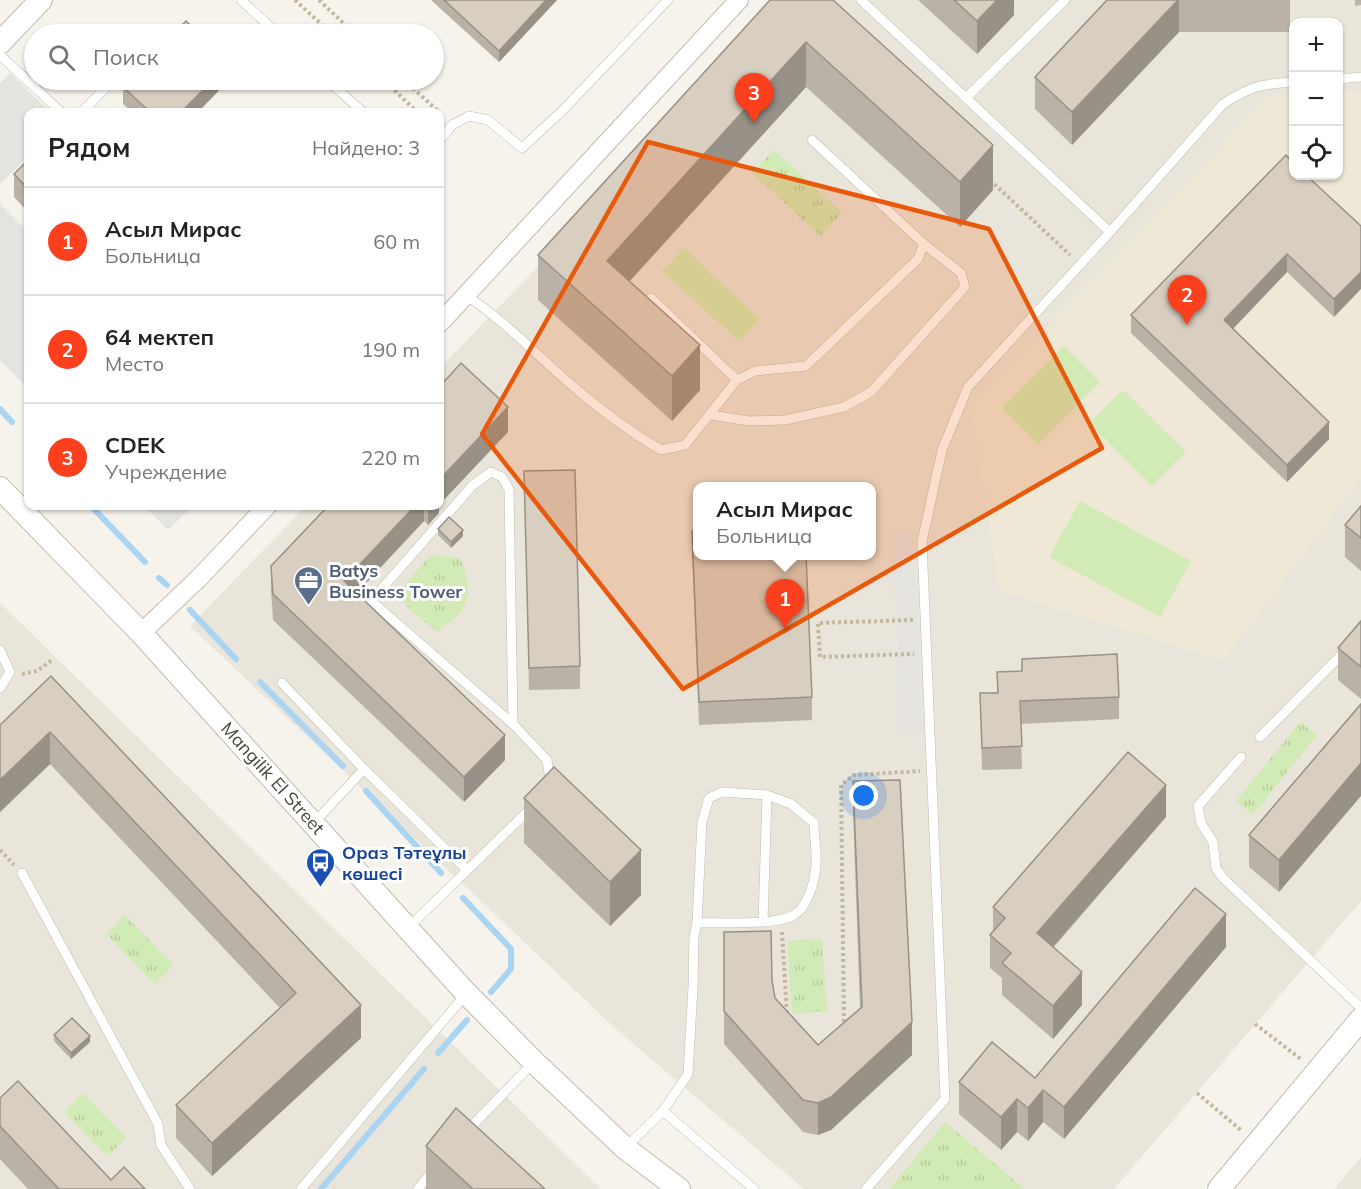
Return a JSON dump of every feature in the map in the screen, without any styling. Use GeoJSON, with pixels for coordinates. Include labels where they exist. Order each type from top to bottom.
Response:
{"type":"FeatureCollection","features":[{"type":"Feature","properties":{"kind":"street"},"geometry":{"type":"LineString","coordinates":[[0,43],[41,0]]}},
{"type":"Feature","properties":{"kind":"street"},"geometry":{"type":"LineString","coordinates":[[444,319],[739,0]]}},
{"type":"Feature","properties":{"kind":"street","name":"Mangilik El Street"},"geometry":{"type":"LineString","coordinates":[[0,488],[141,633],[466,993],[534,1062],[625,1148],[679,1189]]}},
{"type":"Feature","properties":{"kind":"street"},"geometry":{"type":"LineString","coordinates":[[141,633],[263,510]]}},
{"type":"Feature","properties":{"kind":"street"},"geometry":{"type":"LineString","coordinates":[[1219,1189],[1361,1019]]}},
{"type":"Feature","properties":{"kind":"lane"},"geometry":{"type":"LineString","coordinates":[[241,0],[267,24]]}},
{"type":"Feature","properties":{"kind":"lane"},"geometry":{"type":"LineString","coordinates":[[444,135],[452,125],[468,116],[488,120],[522,148],[562,111],[668,0]]}},
{"type":"Feature","properties":{"kind":"lane"},"geometry":{"type":"LineString","coordinates":[[861,0],[1110,232]]}},
{"type":"Feature","properties":{"kind":"lane"},"geometry":{"type":"LineString","coordinates":[[967,97],[1065,0]]}},
{"type":"Feature","properties":{"kind":"lane"},"geometry":{"type":"LineString","coordinates":[[0,55],[24,77]]}},
{"type":"Feature","properties":{"kind":"lane"},"geometry":{"type":"LineString","coordinates":[[1343,79],[1361,77]]}},
{"type":"Feature","properties":{"kind":"lane"},"geometry":{"type":"LineString","coordinates":[[866,1189],[945,1099],[922,542],[942,450],[968,387],[1223,104],[1241,92],[1263,84],[1289,82]]}},
{"type":"Feature","properties":{"kind":"lane"},"geometry":{"type":"LineString","coordinates":[[37,90],[57,108]]}},
{"type":"Feature","properties":{"kind":"lane"},"geometry":{"type":"LineString","coordinates":[[86,108],[103,90]]}},
{"type":"Feature","properties":{"kind":"lane"},"geometry":{"type":"LineString","coordinates":[[338,90],[358,108]]}},
{"type":"Feature","properties":{"kind":"lane"},"geometry":{"type":"LineString","coordinates":[[711,415],[749,421],[785,420],[844,407],[870,392],[965,287],[961,273],[924,244],[812,140]]}},
{"type":"Feature","properties":{"kind":"lane"},"geometry":{"type":"LineString","coordinates":[[465,295],[490,311],[575,388],[627,430],[662,450],[685,445],[737,380],[755,371],[806,366],[918,259],[924,244]]}},
{"type":"Feature","properties":{"kind":"lane"},"geometry":{"type":"LineString","coordinates":[[651,298],[737,380]]}},
{"type":"Feature","properties":{"kind":"lane"},"geometry":{"type":"LineString","coordinates":[[513,724],[509,489],[502,477],[491,472],[473,485],[371,601],[513,724],[547,760],[550,779],[545,794]]}},
{"type":"Feature","properties":{"kind":"lane"},"geometry":{"type":"LineString","coordinates":[[1260,737],[1355,642],[1361,640]]}},
{"type":"Feature","properties":{"kind":"lane"},"geometry":{"type":"LineString","coordinates":[[0,650],[10,672],[0,688]]}},
{"type":"Feature","properties":{"kind":"lane"},"geometry":{"type":"LineString","coordinates":[[282,683],[364,769],[467,870]]}},
{"type":"Feature","properties":{"kind":"lane"},"geometry":{"type":"LineString","coordinates":[[1241,757],[1198,806],[1201,823],[1213,842],[1216,868],[1223,878],[1361,1008]]}},
{"type":"Feature","properties":{"kind":"lane"},"geometry":{"type":"LineString","coordinates":[[314,823],[364,769]]}},
{"type":"Feature","properties":{"kind":"lane"},"geometry":{"type":"LineString","coordinates":[[625,1148],[663,1111],[688,1074],[702,822],[709,798],[722,792],[767,795],[791,804],[814,823],[816,866],[807,900],[796,914],[781,920],[697,923]]}},
{"type":"Feature","properties":{"kind":"lane"},"geometry":{"type":"LineString","coordinates":[[763,921],[767,795]]}},
{"type":"Feature","properties":{"kind":"lane"},"geometry":{"type":"LineString","coordinates":[[408,928],[537,802]]}},
{"type":"Feature","properties":{"kind":"lane"},"geometry":{"type":"LineString","coordinates":[[22,873],[158,1124],[161,1144],[190,1189]]}},
{"type":"Feature","properties":{"kind":"lane"},"geometry":{"type":"LineString","coordinates":[[300,1189],[466,993]]}},
{"type":"Feature","properties":{"kind":"lane"},"geometry":{"type":"LineString","coordinates":[[457,1141],[534,1062]]}},
{"type":"Feature","properties":{"kind":"lane"},"geometry":{"type":"LineString","coordinates":[[663,1111],[754,1189]]}},
{"type":"Feature","properties":{"kind":"lane"},"geometry":{"type":"LineString","coordinates":[[418,1189],[438,1165]]}},
{"type":"Feature","properties":{"kind":"path"},"geometry":{"type":"LineString","coordinates":[[295,0],[321,24]]}},
{"type":"Feature","properties":{"kind":"path"},"geometry":{"type":"LineString","coordinates":[[319,0],[344,24]]}},
{"type":"Feature","properties":{"kind":"path"},"geometry":{"type":"LineString","coordinates":[[396,90],[413,108]]}},
{"type":"Feature","properties":{"kind":"path"},"geometry":{"type":"LineString","coordinates":[[415,90],[435,108]]}},
{"type":"Feature","properties":{"kind":"path"},"geometry":{"type":"LineString","coordinates":[[984,174],[1080,265]]}},
{"type":"Feature","properties":{"kind":"path"},"geometry":{"type":"LineString","coordinates":[[926,620],[818,623],[819,657],[928,654]]}},
{"type":"Feature","properties":{"kind":"path"},"geometry":{"type":"LineString","coordinates":[[10,672],[26,675],[52,660]]}},
{"type":"Feature","properties":{"kind":"path"},"geometry":{"type":"LineString","coordinates":[[838,1030],[843,1023],[841,785],[854,775],[931,771]]}},
{"type":"Feature","properties":{"kind":"path"},"geometry":{"type":"LineString","coordinates":[[781,920],[788,1025]]}},
{"type":"Feature","properties":{"kind":"path"},"geometry":{"type":"LineString","coordinates":[[1256,1024],[1317,1072]]}},
{"type":"Feature","properties":{"kind":"path"},"geometry":{"type":"LineString","coordinates":[[1197,1093],[1257,1144]]}},
{"type":"Feature","properties":{"kind":"highlighted area"},"geometry":{"type":"Polygon","coordinates":[[[648,142],[989,229],[1102,448],[683,689],[482,434],[648,142]]]}},
{"type":"Feature","properties":{"kind":"shaded area"},"geometry":{"type":"Polygon","coordinates":[[[795,0],[1361,0],[1361,901],[1114,1189],[804,1189],[616,1029],[190,626],[302,510],[444,510],[444,364],[795,0]]]}},
{"type":"Feature","properties":{"kind":"shaded area"},"geometry":{"type":"Polygon","coordinates":[[[10,73],[24,87],[24,90],[27,90],[46,108],[24,108],[24,160],[0,184],[0,83],[10,73]]]}},
{"type":"Feature","properties":{"kind":"shaded area"},"geometry":{"type":"Polygon","coordinates":[[[1361,92],[1361,477],[1223,660],[1000,590],[972,407],[1269,96],[1289,95],[1289,180],[1343,180],[1343,93],[1361,92]]]}},
{"type":"Feature","properties":{"kind":"shaded area"},"geometry":{"type":"Polygon","coordinates":[[[0,204],[24,228],[24,385],[0,360],[0,204]]]}},
{"type":"Feature","properties":{"kind":"shaded area"},"geometry":{"type":"Polygon","coordinates":[[[148,510],[189,510],[168,530],[148,510]]]}},
{"type":"Feature","properties":{"kind":"shaded area"},"geometry":{"type":"Polygon","coordinates":[[[913,531],[922,732],[901,733],[892,532],[913,531]]]}},
{"type":"Feature","properties":{"kind":"shaded area"},"geometry":{"type":"Polygon","coordinates":[[[0,603],[601,1189],[0,1189],[0,603]]]}},
{"type":"Feature","properties":{"kind":"shaded area"},"geometry":{"type":"Polygon","coordinates":[[[1361,1157],[1361,1189],[1334,1189],[1361,1157]]]}},
{"type":"Feature","properties":{"kind":"green space"},"geometry":{"type":"Polygon","coordinates":[[[774,150],[842,213],[820,236],[752,173],[774,150]]]}},
{"type":"Feature","properties":{"kind":"green space"},"geometry":{"type":"Polygon","coordinates":[[[684,248],[760,319],[739,341],[662,271],[684,248]]]}},
{"type":"Feature","properties":{"kind":"green space"},"geometry":{"type":"Polygon","coordinates":[[[1064,346],[1100,382],[1038,444],[1002,408],[1064,346]]]}},
{"type":"Feature","properties":{"kind":"green space"},"geometry":{"type":"Polygon","coordinates":[[[1123,390],[1186,452],[1152,486],[1089,423],[1123,390]]]}},
{"type":"Feature","properties":{"kind":"green space"},"geometry":{"type":"Polygon","coordinates":[[[1080,501],[1191,561],[1160,617],[1049,557],[1080,501]]]}},
{"type":"Feature","properties":{"kind":"green space"},"geometry":{"type":"Polygon","coordinates":[[[430,555],[460,558],[468,586],[464,607],[458,616],[437,632],[409,609],[401,597],[407,582],[430,555]]]}},
{"type":"Feature","properties":{"kind":"green space"},"geometry":{"type":"Polygon","coordinates":[[[1300,722],[1317,735],[1253,815],[1236,801],[1300,722]]]}},
{"type":"Feature","properties":{"kind":"green space"},"geometry":{"type":"Polygon","coordinates":[[[125,915],[174,965],[155,984],[106,934],[125,915]]]}},
{"type":"Feature","properties":{"kind":"green space"},"geometry":{"type":"Polygon","coordinates":[[[822,939],[827,1011],[792,1014],[787,941],[822,939]]]}},
{"type":"Feature","properties":{"kind":"green space"},"geometry":{"type":"Polygon","coordinates":[[[83,1093],[127,1138],[107,1156],[64,1112],[83,1093]]]}},
{"type":"Feature","properties":{"kind":"green space"},"geometry":{"type":"Polygon","coordinates":[[[945,1122],[1025,1189],[889,1189],[945,1122]]]}},
{"type":"Feature","properties":{"kind":"building"},"geometry":{"type":"Polygon","coordinates":[[[444,0],[546,0],[499,51],[444,0]]]}},
{"type":"Feature","properties":{"kind":"building"},"geometry":{"type":"Polygon","coordinates":[[[770,0],[833,0],[993,145],[960,182],[806,42],[607,261],[700,345],[672,376],[538,255],[770,0]]]}},
{"type":"Feature","properties":{"kind":"building"},"geometry":{"type":"Polygon","coordinates":[[[954,0],[997,0],[977,21],[954,0]]]}},
{"type":"Feature","properties":{"kind":"building"},"geometry":{"type":"Polygon","coordinates":[[[1107,0],[1178,0],[1072,112],[1035,77],[1107,0]]]}},
{"type":"Feature","properties":{"kind":"building"},"geometry":{"type":"Polygon","coordinates":[[[126,90],[203,90],[185,108],[146,108],[126,90]]]}},
{"type":"Feature","properties":{"kind":"building"},"geometry":{"type":"Polygon","coordinates":[[[1286,155],[1289,158],[1289,180],[1311,180],[1361,226],[1361,272],[1334,299],[1287,254],[1224,320],[1329,422],[1287,465],[1131,315],[1286,155]]]}},
{"type":"Feature","properties":{"kind":"building"},"geometry":{"type":"Polygon","coordinates":[[[24,164],[24,185],[14,174],[24,164]]]}},
{"type":"Feature","properties":{"kind":"building"},"geometry":{"type":"Polygon","coordinates":[[[461,363],[508,407],[444,475],[444,382],[461,363]]]}},
{"type":"Feature","properties":{"kind":"building"},"geometry":{"type":"Polygon","coordinates":[[[575,470],[580,666],[529,668],[524,471],[575,470]]]}},
{"type":"Feature","properties":{"kind":"building"},"geometry":{"type":"Polygon","coordinates":[[[1361,506],[1361,538],[1345,525],[1361,506]]]}},
{"type":"Feature","properties":{"kind":"building"},"geometry":{"type":"Polygon","coordinates":[[[324,510],[411,510],[344,581],[505,735],[464,777],[273,594],[271,566],[324,510]]]}},
{"type":"Feature","properties":{"kind":"building"},"geometry":{"type":"Polygon","coordinates":[[[449,517],[463,530],[451,542],[438,529],[449,517]]]}},
{"type":"Feature","properties":{"kind":"building"},"geometry":{"type":"Polygon","coordinates":[[[693,560],[806,560],[812,697],[699,702],[693,560]]]}},
{"type":"Feature","properties":{"kind":"building"},"geometry":{"type":"Polygon","coordinates":[[[1361,621],[1361,667],[1338,648],[1361,621]]]}},
{"type":"Feature","properties":{"kind":"building"},"geometry":{"type":"Polygon","coordinates":[[[1117,654],[1119,697],[1020,701],[1022,746],[982,748],[980,693],[998,693],[997,672],[1022,671],[1022,659],[1117,654]]]}},
{"type":"Feature","properties":{"kind":"building"},"geometry":{"type":"Polygon","coordinates":[[[51,676],[361,1005],[212,1143],[176,1105],[296,993],[50,732],[0,780],[0,725],[51,676]]]}},
{"type":"Feature","properties":{"kind":"building"},"geometry":{"type":"Polygon","coordinates":[[[1361,704],[1361,763],[1279,860],[1249,835],[1361,704]]]}},
{"type":"Feature","properties":{"kind":"building"},"geometry":{"type":"Polygon","coordinates":[[[1128,752],[1166,785],[1037,933],[1082,972],[1053,1006],[1002,963],[1011,953],[990,935],[1005,918],[993,907],[1128,752]]]}},
{"type":"Feature","properties":{"kind":"building"},"geometry":{"type":"Polygon","coordinates":[[[554,767],[641,850],[610,882],[524,798],[554,767]]]}},
{"type":"Feature","properties":{"kind":"building"},"geometry":{"type":"Polygon","coordinates":[[[900,780],[912,1022],[831,1097],[818,1103],[803,1100],[724,1011],[724,932],[771,931],[772,980],[775,998],[818,1045],[862,1007],[853,781],[900,780]]]}},
{"type":"Feature","properties":{"kind":"building"},"geometry":{"type":"Polygon","coordinates":[[[1195,888],[1226,914],[1064,1107],[1043,1090],[1028,1108],[1017,1099],[1001,1117],[959,1082],[992,1042],[1035,1078],[1195,888]]]}},
{"type":"Feature","properties":{"kind":"building"},"geometry":{"type":"Polygon","coordinates":[[[72,1018],[90,1036],[71,1053],[54,1035],[72,1018]]]}},
{"type":"Feature","properties":{"kind":"building"},"geometry":{"type":"Polygon","coordinates":[[[18,1081],[111,1180],[124,1167],[145,1189],[59,1189],[0,1126],[0,1098],[18,1081]]]}},
{"type":"Feature","properties":{"kind":"building"},"geometry":{"type":"Polygon","coordinates":[[[456,1108],[545,1189],[473,1189],[426,1146],[456,1108]]]}},
{"type":"Feature","properties":{"kind":"waterway"},"geometry":{"type":"LineString","coordinates":[[0,409],[12,422]]}},
{"type":"Feature","properties":{"kind":"waterway"},"geometry":{"type":"LineString","coordinates":[[95,510],[145,562]]}},
{"type":"Feature","properties":{"kind":"waterway"},"geometry":{"type":"LineString","coordinates":[[159,578],[167,585]]}},
{"type":"Feature","properties":{"kind":"waterway"},"geometry":{"type":"LineString","coordinates":[[190,610],[236,659]]}},
{"type":"Feature","properties":{"kind":"waterway"},"geometry":{"type":"LineString","coordinates":[[260,682],[343,766]]}},
{"type":"Feature","properties":{"kind":"waterway"},"geometry":{"type":"LineString","coordinates":[[366,791],[441,873]]}},
{"type":"Feature","properties":{"kind":"waterway"},"geometry":{"type":"LineString","coordinates":[[463,898],[511,949],[511,969],[491,992]]}},
{"type":"Feature","properties":{"kind":"waterway"},"geometry":{"type":"LineString","coordinates":[[438,1053],[467,1020]]}},
{"type":"Feature","properties":{"kind":"waterway"},"geometry":{"type":"LineString","coordinates":[[321,1189],[424,1069]]}},
{"type":"Feature","properties":{"kind":"place","name":"CDEK"},"geometry":{"type":"Point","coordinates":[754,123]}},
{"type":"Feature","properties":{"kind":"place","name":"64 мектеп"},"geometry":{"type":"Point","coordinates":[1187,325]}},
{"type":"Feature","properties":{"kind":"place","name":"Batys Business Tower"},"geometry":{"type":"Point","coordinates":[308,606]}},
{"type":"Feature","properties":{"kind":"place","name":"Асыл Мирас"},"geometry":{"type":"Point","coordinates":[785,629]}},
{"type":"Feature","properties":{"kind":"place","name":"Ораз Тәтеұлы көшесі"},"geometry":{"type":"Point","coordinates":[321,888]}}]}
